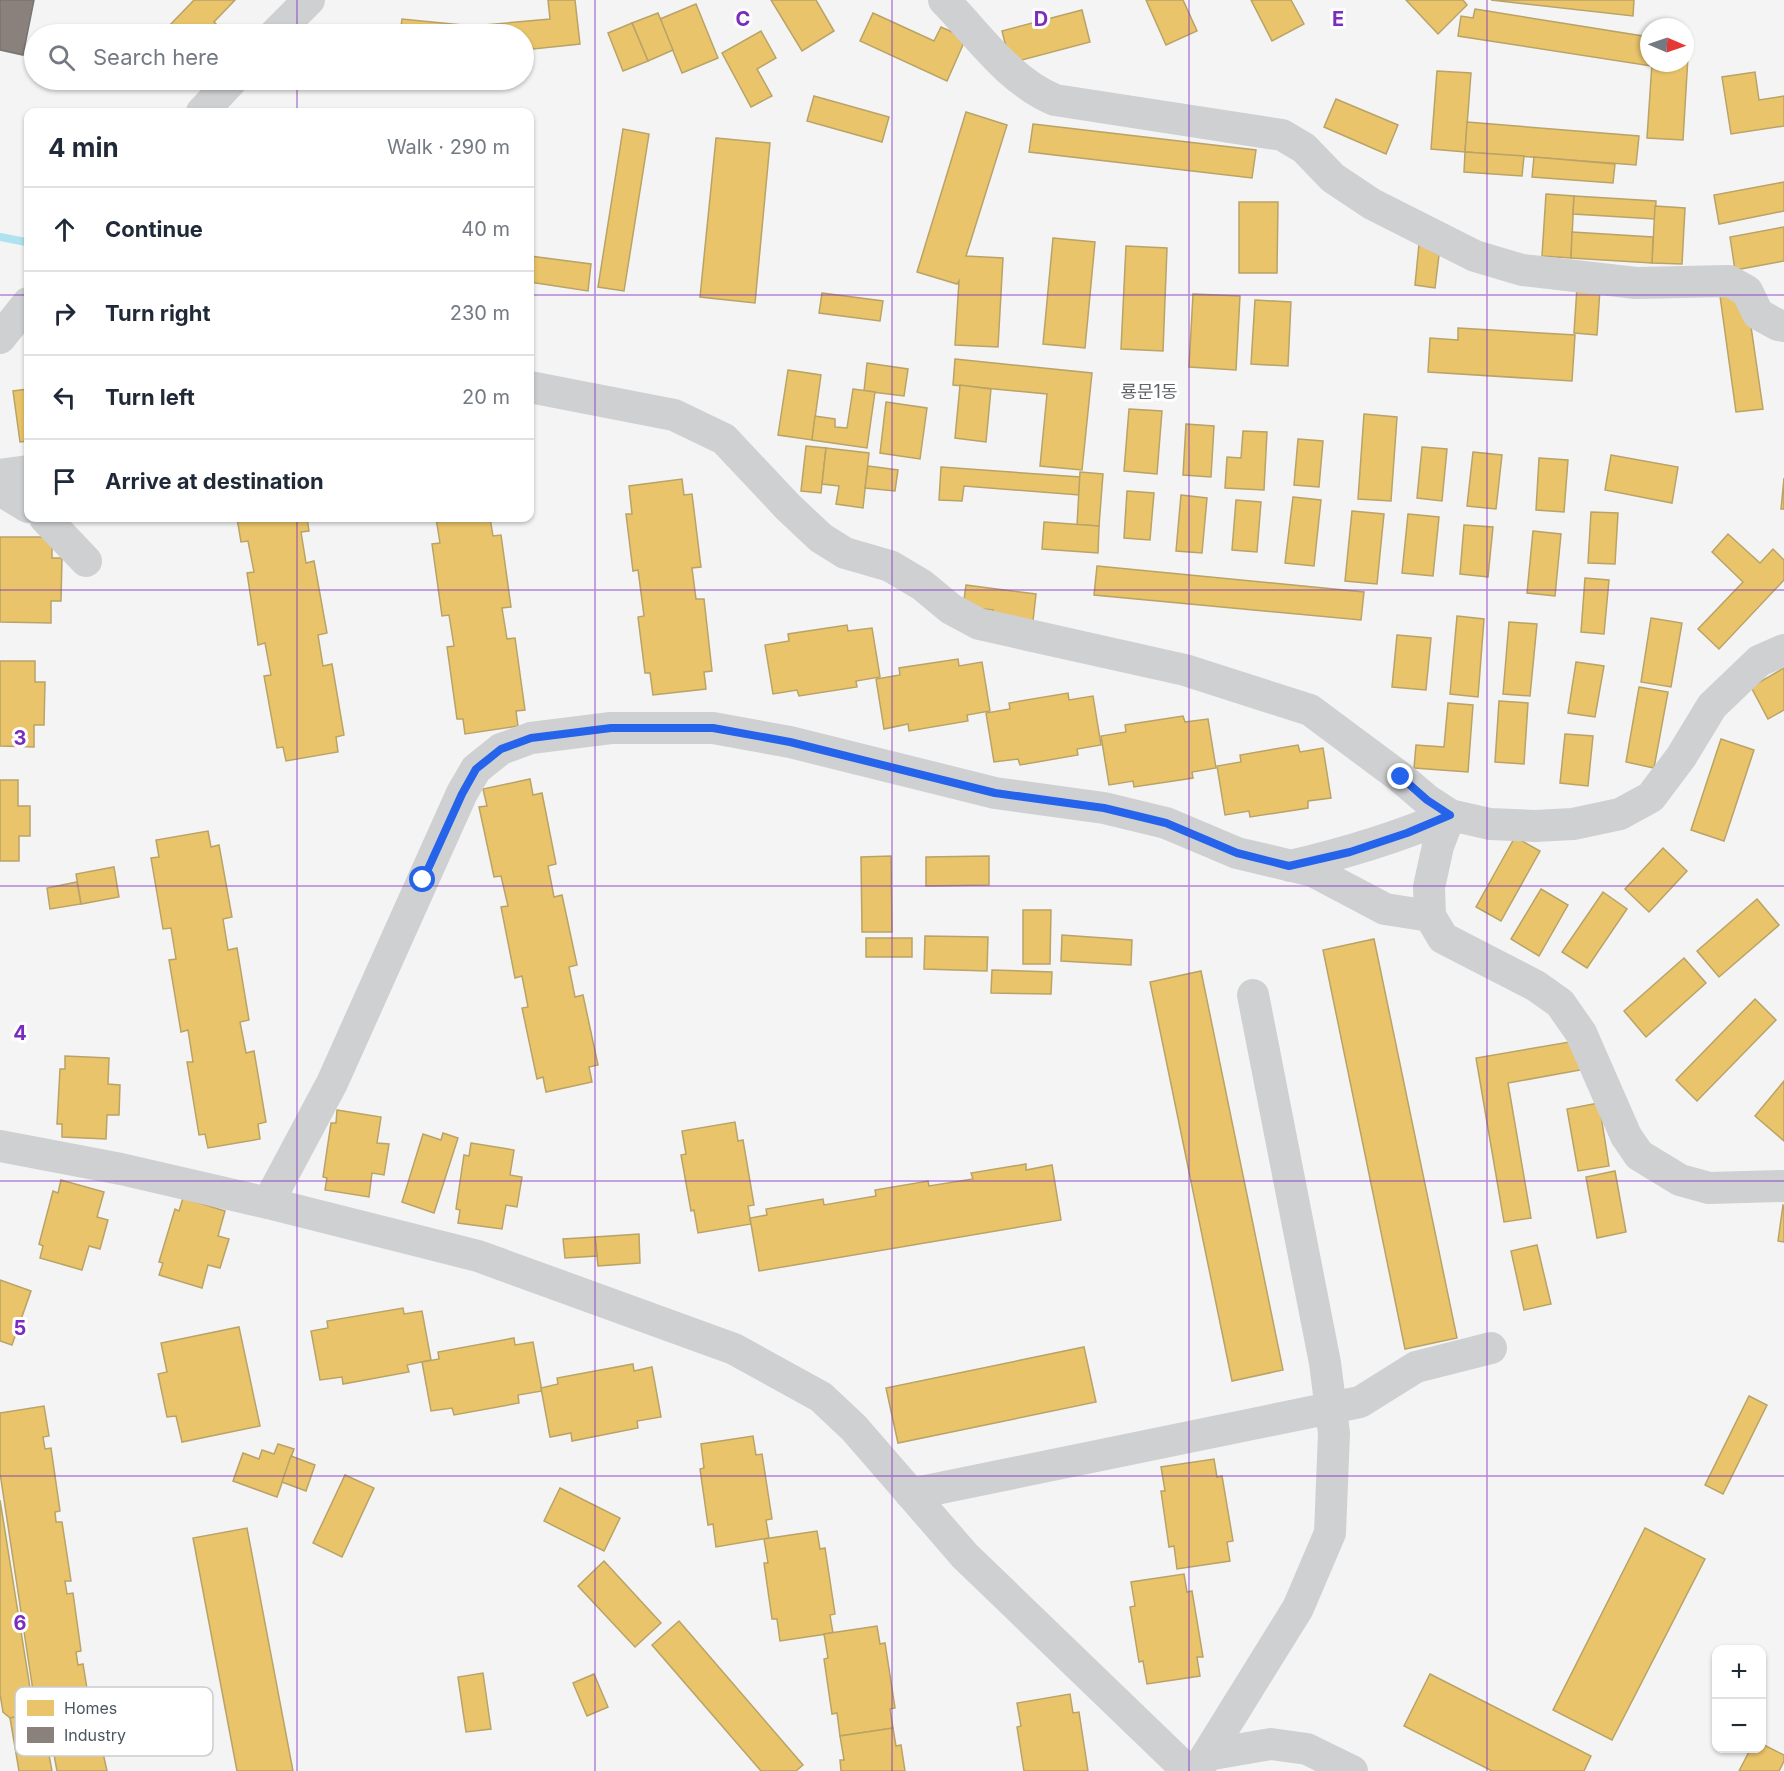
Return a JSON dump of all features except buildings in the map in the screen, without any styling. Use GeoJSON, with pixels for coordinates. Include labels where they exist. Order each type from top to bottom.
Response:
{"type":"FeatureCollection","features":[{"type":"Feature","properties":{"kind":"street"},"geometry":{"type":"LineString","coordinates":[[285,24],[309,0]]}},
{"type":"Feature","properties":{"kind":"street"},"geometry":{"type":"LineString","coordinates":[[944,0],[1015,77],[1037,92],[1055,100],[1282,135],[1305,148],[1333,178],[1372,204],[1475,256],[1522,270],[1636,283],[1729,280],[1747,291],[1758,314],[1784,326]]}},
{"type":"Feature","properties":{"kind":"street"},"geometry":{"type":"LineString","coordinates":[[206,108],[223,90]]}},
{"type":"Feature","properties":{"kind":"street"},"geometry":{"type":"LineString","coordinates":[[534,388],[674,415],[724,439],[788,507],[821,538],[844,553],[890,566],[922,585],[951,609],[979,624],[1185,670],[1310,710],[1450,815],[1490,824],[1535,826],[1573,824],[1620,814],[1652,797],[1681,757],[1712,706],[1759,661],[1784,650]]}},
{"type":"Feature","properties":{"kind":"street"},"geometry":{"type":"LineString","coordinates":[[0,475],[24,472]]}},
{"type":"Feature","properties":{"kind":"street"},"geometry":{"type":"LineString","coordinates":[[0,490],[24,505]]}},
{"type":"Feature","properties":{"kind":"street"},"geometry":{"type":"LineString","coordinates":[[49,522],[86,561]]}},
{"type":"Feature","properties":{"kind":"street"},"geometry":{"type":"LineString","coordinates":[[268,1203],[332,1083],[462,794],[476,769],[501,749],[531,738],[611,728],[713,728],[790,742],[995,793],[1104,808],[1166,823],[1237,853],[1313,871],[1385,909],[1430,916]]}},
{"type":"Feature","properties":{"kind":"street"},"geometry":{"type":"LineString","coordinates":[[1289,866],[1350,852],[1407,833],[1450,815]]}},
{"type":"Feature","properties":{"kind":"street"},"geometry":{"type":"LineString","coordinates":[[1450,815],[1438,846],[1429,887],[1430,916],[1443,938],[1536,986],[1560,1003],[1581,1033],[1626,1136],[1639,1155],[1680,1180],[1709,1188],[1784,1186]]}},
{"type":"Feature","properties":{"kind":"street"},"geometry":{"type":"LineString","coordinates":[[1197,1766],[1298,1608],[1330,1533],[1334,1432],[1325,1363],[1253,995]]}},
{"type":"Feature","properties":{"kind":"street"},"geometry":{"type":"LineString","coordinates":[[0,1146],[121,1169],[478,1256],[734,1349],[821,1397],[854,1428],[965,1556],[1197,1766]]}},
{"type":"Feature","properties":{"kind":"street"},"geometry":{"type":"LineString","coordinates":[[912,1494],[1360,1402],[1416,1367],[1491,1348]]}},
{"type":"Feature","properties":{"kind":"street"},"geometry":{"type":"LineString","coordinates":[[1197,1766],[1271,1744],[1307,1749],[1352,1771]]}},
{"type":"Feature","properties":{"kind":"waterway"},"geometry":{"type":"LineString","coordinates":[[0,237],[24,242]]}},
{"type":"Feature","properties":{"kind":"district","name":"룡문1동"},"geometry":{"type":"Point","coordinates":[1149,391]}},
{"type":"Feature","properties":{"kind":"route"},"geometry":{"type":"LineString","coordinates":[[423,880],[462,794],[476,769],[501,749],[531,738],[611,728],[713,728],[790,742],[995,793],[1104,808],[1166,823],[1237,853],[1289,866],[1350,852],[1407,833],[1450,815],[1427,800],[1401,777]]}}]}
